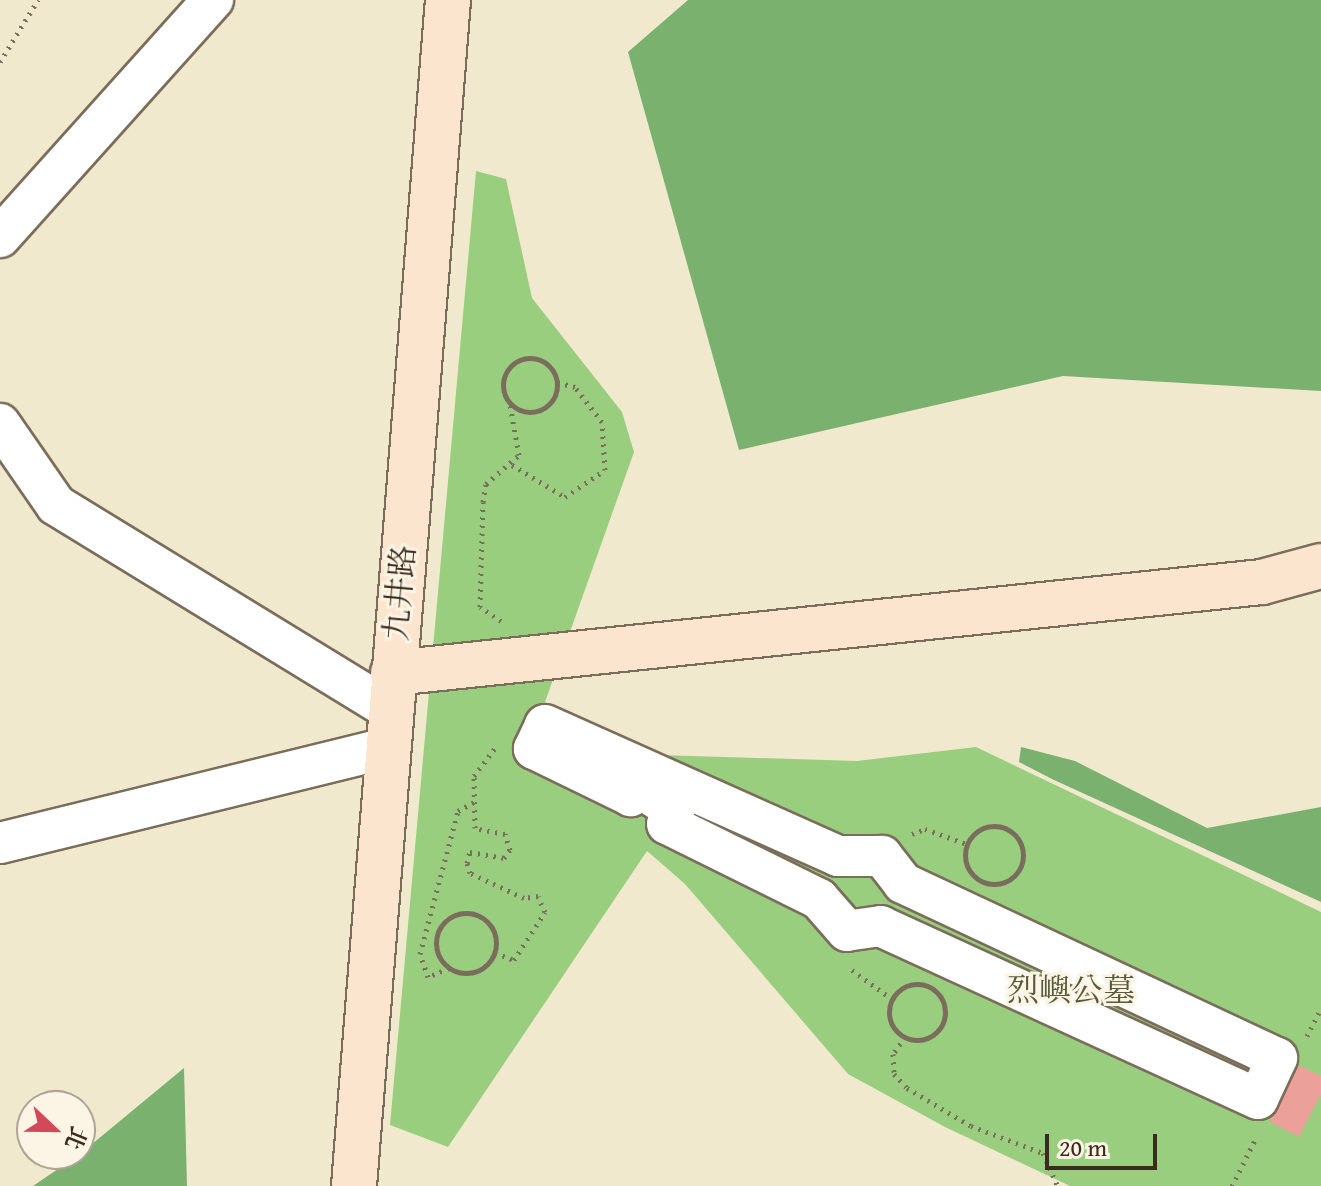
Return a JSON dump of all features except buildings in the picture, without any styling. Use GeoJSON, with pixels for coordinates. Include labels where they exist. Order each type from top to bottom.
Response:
{"type":"FeatureCollection","features":[{"type":"Feature","properties":{"kind":"main road","name":"九井路"},"geometry":{"type":"LineString","coordinates":[[354,1186],[389,710],[448,0]]}},
{"type":"Feature","properties":{"kind":"main road"},"geometry":{"type":"LineString","coordinates":[[389,710],[505,661],[1262,582],[1321,566]]}},
{"type":"Feature","properties":{"kind":"street"},"geometry":{"type":"LineString","coordinates":[[0,237],[213,0]]}},
{"type":"Feature","properties":{"kind":"street"},"geometry":{"type":"LineString","coordinates":[[0,424],[56,505],[389,710]]}},
{"type":"Feature","properties":{"kind":"street"},"geometry":{"type":"LineString","coordinates":[[0,843],[389,710]]}},
{"type":"Feature","properties":{"kind":"street"},"geometry":{"type":"LineString","coordinates":[[545,725],[838,856],[882,856],[903,883],[1277,1058],[1258,1099],[881,926],[847,931],[819,899],[667,824],[674,810],[637,786],[631,796],[534,749],[545,725]]}},
{"type":"Feature","properties":{"kind":"path"},"geometry":{"type":"LineString","coordinates":[[0,62],[38,0]]}},
{"type":"Feature","properties":{"kind":"path"},"geometry":{"type":"LineString","coordinates":[[505,661],[501,621],[480,607],[483,502],[486,484],[512,465],[519,455],[503,378],[522,358],[541,359],[558,382],[575,387],[602,422],[605,470],[565,497],[512,465]]}},
{"type":"Feature","properties":{"kind":"path"},"geometry":{"type":"LineString","coordinates":[[510,405],[542,410],[558,382]]}},
{"type":"Feature","properties":{"kind":"path"},"geometry":{"type":"LineString","coordinates":[[495,953],[514,960],[545,902],[470,873],[470,852],[504,858],[510,850],[505,834],[475,828],[474,776],[515,722],[540,737]]}},
{"type":"Feature","properties":{"kind":"path"},"geometry":{"type":"LineString","coordinates":[[476,801],[458,811],[420,954],[428,977],[449,968],[475,972],[495,953]]}},
{"type":"Feature","properties":{"kind":"path"},"geometry":{"type":"LineString","coordinates":[[989,827],[1006,829],[1020,841],[1020,869],[1006,882],[987,884],[966,864],[967,844],[989,827]]}},
{"type":"Feature","properties":{"kind":"path"},"geometry":{"type":"LineString","coordinates":[[882,856],[890,842],[925,829],[967,844]]}},
{"type":"Feature","properties":{"kind":"path"},"geometry":{"type":"LineString","coordinates":[[449,968],[437,951],[438,931],[462,913],[490,924],[495,953]]}},
{"type":"Feature","properties":{"kind":"path"},"geometry":{"type":"LineString","coordinates":[[905,986],[933,988],[944,1003],[944,1021],[924,1039],[905,1037],[892,1025],[892,999],[905,986]]}},
{"type":"Feature","properties":{"kind":"path"},"geometry":{"type":"LineString","coordinates":[[905,1037],[893,1054],[894,1074],[907,1088],[971,1126],[1043,1153],[1058,1186]]}},
{"type":"Feature","properties":{"kind":"green space"},"geometry":{"type":"Polygon","coordinates":[[[688,0],[1321,0],[1321,391],[1063,376],[739,450],[628,52],[688,0]]]}},
{"type":"Feature","properties":{"kind":"green space","name":"烈嶼公墓"},"geometry":{"type":"Polygon","coordinates":[[[476,171],[506,179],[532,298],[622,412],[634,452],[545,702],[659,755],[857,761],[976,747],[1321,912],[1321,1186],[1070,1186],[945,1127],[848,1074],[685,884],[647,851],[448,1147],[390,1125],[476,171]]]}},
{"type":"Feature","properties":{"kind":"green space"},"geometry":{"type":"Polygon","coordinates":[[[1021,747],[1075,761],[1207,828],[1321,807],[1321,902],[1019,762],[1021,747]]]}},
{"type":"Feature","properties":{"kind":"green space"},"geometry":{"type":"Polygon","coordinates":[[[184,1068],[187,1186],[33,1186],[56,1170],[96,1170],[96,1141],[184,1068]]]}}]}
